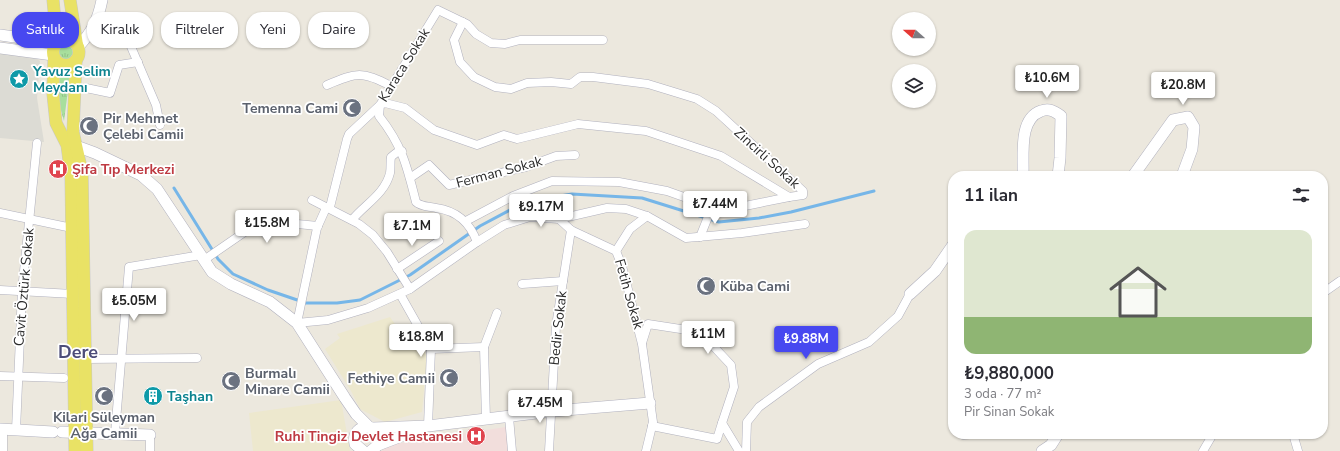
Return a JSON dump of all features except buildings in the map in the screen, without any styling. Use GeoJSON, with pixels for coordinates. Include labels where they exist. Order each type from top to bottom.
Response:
{"type":"FeatureCollection","features":[{"type":"Feature","properties":{"kind":"main road"},"geometry":{"type":"LineString","coordinates":[[53,0],[54,12]]}},
{"type":"Feature","properties":{"kind":"main road"},"geometry":{"type":"LineString","coordinates":[[70,0],[72,12]]}},
{"type":"Feature","properties":{"kind":"main road"},"geometry":{"type":"LineString","coordinates":[[54,48],[53,94],[56,123],[67,145],[71,176],[73,294],[81,432],[87,451]]}},
{"type":"Feature","properties":{"kind":"main road"},"geometry":{"type":"LineString","coordinates":[[75,451],[81,432],[85,359],[82,172],[73,132],[76,60],[79,54],[78,48]]}},
{"type":"Feature","properties":{"kind":"main road"},"geometry":{"type":"LineString","coordinates":[[53,56],[63,65],[71,64],[76,60]]}},
{"type":"Feature","properties":{"kind":"street"},"geometry":{"type":"LineString","coordinates":[[100,12],[102,0]]}},
{"type":"Feature","properties":{"kind":"street","name":"Karaca Sokak"},"geometry":{"type":"LineString","coordinates":[[297,323],[318,226],[326,208],[330,207],[340,171],[340,160],[349,134],[380,105],[438,10],[463,22],[480,37],[491,43],[505,44],[520,40],[603,40]]}},
{"type":"Feature","properties":{"kind":"street","name":"Zincirli Sokak"},"geometry":{"type":"LineString","coordinates":[[380,105],[385,103],[405,108],[434,130],[477,145],[504,135],[517,138],[578,124],[646,131],[721,156],[790,197],[802,195],[803,191],[716,111],[697,99],[648,84],[593,77],[580,76],[571,84],[543,82],[527,83],[511,89],[495,87],[474,77],[460,62],[454,40],[463,22]]}},
{"type":"Feature","properties":{"kind":"street"},"geometry":{"type":"LineString","coordinates":[[0,34],[12,36]]}},
{"type":"Feature","properties":{"kind":"street"},"geometry":{"type":"LineString","coordinates":[[79,45],[87,36]]}},
{"type":"Feature","properties":{"kind":"street"},"geometry":{"type":"LineString","coordinates":[[0,48],[53,56]]}},
{"type":"Feature","properties":{"kind":"street"},"geometry":{"type":"LineString","coordinates":[[132,48],[156,105],[160,125]]}},
{"type":"Feature","properties":{"kind":"street"},"geometry":{"type":"LineString","coordinates":[[86,88],[110,93],[119,65],[138,62]]}},
{"type":"Feature","properties":{"kind":"street"},"geometry":{"type":"LineString","coordinates":[[327,85],[348,76],[370,75],[392,86]]}},
{"type":"Feature","properties":{"kind":"street"},"geometry":{"type":"LineString","coordinates":[[380,105],[379,116],[388,127],[402,151],[416,202],[420,205],[440,208],[468,223],[477,240]]}},
{"type":"Feature","properties":{"kind":"street"},"geometry":{"type":"LineString","coordinates":[[1023,171],[1026,125],[1035,113],[1044,110],[1053,110],[1061,116],[1059,171]]}},
{"type":"Feature","properties":{"kind":"street"},"geometry":{"type":"LineString","coordinates":[[1137,171],[1172,120],[1188,117],[1194,127],[1192,149],[1184,171]]}},
{"type":"Feature","properties":{"kind":"street","name":"Cavit Öztürk Sokak"},"geometry":{"type":"LineString","coordinates":[[16,430],[22,291],[37,143]]}},
{"type":"Feature","properties":{"kind":"street"},"geometry":{"type":"LineString","coordinates":[[76,146],[95,153],[141,175],[157,189],[205,257],[212,272],[231,284],[270,302],[297,323],[356,414],[380,436],[368,449]]}},
{"type":"Feature","properties":{"kind":"street"},"geometry":{"type":"LineString","coordinates":[[352,220],[364,206],[383,190],[390,173],[391,157],[402,151]]}},
{"type":"Feature","properties":{"kind":"street","name":"Ferman Sokak"},"geometry":{"type":"LineString","coordinates":[[410,178],[429,165],[449,185],[526,166],[556,156],[575,155]]}},
{"type":"Feature","properties":{"kind":"street"},"geometry":{"type":"LineString","coordinates":[[1140,171],[1142,164]]}},
{"type":"Feature","properties":{"kind":"street"},"geometry":{"type":"LineString","coordinates":[[468,223],[513,196],[552,182],[619,182],[667,190],[712,207],[745,206],[790,197]]}},
{"type":"Feature","properties":{"kind":"street"},"geometry":{"type":"LineString","coordinates":[[312,200],[352,220],[373,235],[387,252],[409,287]]}},
{"type":"Feature","properties":{"kind":"street"},"geometry":{"type":"LineString","coordinates":[[700,237],[712,207]]}},
{"type":"Feature","properties":{"kind":"street"},"geometry":{"type":"LineString","coordinates":[[297,323],[328,320],[368,308],[400,294],[477,240],[504,225],[530,217],[559,219],[607,208],[626,209],[647,216],[686,238],[805,224]]}},
{"type":"Feature","properties":{"kind":"street"},"geometry":{"type":"LineString","coordinates":[[0,213],[72,228]]}},
{"type":"Feature","properties":{"kind":"street"},"geometry":{"type":"LineString","coordinates":[[616,251],[630,229],[647,216]]}},
{"type":"Feature","properties":{"kind":"street","name":"Fetih Sokak"},"geometry":{"type":"LineString","coordinates":[[559,219],[571,230],[616,251],[622,266],[642,344],[650,403],[652,426],[646,451]]}},
{"type":"Feature","properties":{"kind":"street"},"geometry":{"type":"LineString","coordinates":[[115,433],[120,358],[129,267],[205,257],[218,251],[250,229],[261,229],[266,234],[287,223],[318,226]]}},
{"type":"Feature","properties":{"kind":"street","name":"Bedir Sokak"},"geometry":{"type":"LineString","coordinates":[[549,451],[550,411],[556,326],[571,230]]}},
{"type":"Feature","properties":{"kind":"street"},"geometry":{"type":"LineString","coordinates":[[398,270],[439,241]]}},
{"type":"Feature","properties":{"kind":"street"},"geometry":{"type":"LineString","coordinates":[[746,451],[747,422],[759,407],[818,364],[869,342],[898,316],[910,294],[935,271],[948,252]]}},
{"type":"Feature","properties":{"kind":"street"},"geometry":{"type":"LineString","coordinates":[[522,284],[563,281]]}},
{"type":"Feature","properties":{"kind":"street"},"geometry":{"type":"LineString","coordinates":[[1328,289],[1340,281]]}},
{"type":"Feature","properties":{"kind":"street"},"geometry":{"type":"LineString","coordinates":[[0,290],[73,294]]}},
{"type":"Feature","properties":{"kind":"street"},"geometry":{"type":"LineString","coordinates":[[400,294],[432,349],[428,426]]}},
{"type":"Feature","properties":{"kind":"street"},"geometry":{"type":"LineString","coordinates":[[486,420],[484,347],[497,314]]}},
{"type":"Feature","properties":{"kind":"street"},"geometry":{"type":"LineString","coordinates":[[642,344],[648,324],[700,332],[731,365],[734,387],[718,439],[652,426]]}},
{"type":"Feature","properties":{"kind":"street"},"geometry":{"type":"LineString","coordinates":[[432,349],[484,347]]}},
{"type":"Feature","properties":{"kind":"street"},"geometry":{"type":"LineString","coordinates":[[85,359],[197,358]]}},
{"type":"Feature","properties":{"kind":"street"},"geometry":{"type":"LineString","coordinates":[[0,376],[64,378]]}},
{"type":"Feature","properties":{"kind":"street"},"geometry":{"type":"LineString","coordinates":[[356,431],[363,426],[428,426],[550,411],[650,403]]}},
{"type":"Feature","properties":{"kind":"street"},"geometry":{"type":"LineString","coordinates":[[356,414],[356,431],[354,439],[368,449]]}},
{"type":"Feature","properties":{"kind":"street"},"geometry":{"type":"LineString","coordinates":[[509,417],[512,451]]}},
{"type":"Feature","properties":{"kind":"street"},"geometry":{"type":"LineString","coordinates":[[722,423],[739,451]]}},
{"type":"Feature","properties":{"kind":"street"},"geometry":{"type":"LineString","coordinates":[[368,449],[428,426]]}},
{"type":"Feature","properties":{"kind":"street"},"geometry":{"type":"LineString","coordinates":[[4,451],[2,429],[150,435],[150,451]]}},
{"type":"Feature","properties":{"kind":"street"},"geometry":{"type":"LineString","coordinates":[[1042,451],[1051,445],[1055,439]]}},
{"type":"Feature","properties":{"kind":"street"},"geometry":{"type":"LineString","coordinates":[[1203,451],[1209,439]]}},
{"type":"Feature","properties":{"kind":"street"},"geometry":{"type":"LineString","coordinates":[[1294,439],[1298,451]]}},
{"type":"Feature","properties":{"kind":"shaded area","name":"Yavuz Selim Meydanı"},"geometry":{"type":"Polygon","coordinates":[[[0,53],[34,56],[40,61],[37,98],[44,142],[0,138],[0,53]]]}},
{"type":"Feature","properties":{"kind":"shaded area"},"geometry":{"type":"Polygon","coordinates":[[[390,317],[399,330],[411,324],[427,357],[422,412],[385,422],[360,409],[351,391],[325,349],[340,338],[337,334],[390,317]]]}},
{"type":"Feature","properties":{"kind":"shaded area"},"geometry":{"type":"Polygon","coordinates":[[[341,400],[350,451],[253,451],[249,413],[341,400]]]}},
{"type":"Feature","properties":{"kind":"shaded area","name":"Ruhi Tingiz Devlet Hastanesi"},"geometry":{"type":"Polygon","coordinates":[[[506,427],[508,451],[382,451],[387,445],[506,427]]]}},
{"type":"Feature","properties":{"kind":"green space"},"geometry":{"type":"Polygon","coordinates":[[[59,48],[71,48],[73,53],[71,59],[65,61],[59,59],[57,53],[59,48]]]}},
{"type":"Feature","properties":{"kind":"green space"},"geometry":{"type":"Polygon","coordinates":[[[58,74],[70,75],[64,121],[59,104],[58,74]]]}},
{"type":"Feature","properties":{"kind":"waterway"},"geometry":{"type":"LineString","coordinates":[[174,188],[218,259],[233,274],[268,290],[306,303],[337,303],[360,300],[410,275],[480,226],[525,202],[572,194],[642,198],[719,222],[759,218],[791,212],[874,191]]}},
{"type":"Feature","properties":{"kind":"place","name":"Yavuz Selim Meydanı"},"geometry":{"type":"Point","coordinates":[19,79]}},
{"type":"Feature","properties":{"kind":"place","name":"Temenna Cami"},"geometry":{"type":"Point","coordinates":[352,108]}},
{"type":"Feature","properties":{"kind":"place","name":"Pir Mehmet Çelebi Camii"},"geometry":{"type":"Point","coordinates":[89,126]}},
{"type":"Feature","properties":{"kind":"place","name":"Şifa Tıp Merkezi"},"geometry":{"type":"Point","coordinates":[58,169]}},
{"type":"Feature","properties":{"kind":"place","name":"Küba Cami"},"geometry":{"type":"Point","coordinates":[706,286]}},
{"type":"Feature","properties":{"kind":"place","name":"Fethiye Camii"},"geometry":{"type":"Point","coordinates":[449,378]}},
{"type":"Feature","properties":{"kind":"place","name":"Burmalı Minare Camii"},"geometry":{"type":"Point","coordinates":[231,381]}},
{"type":"Feature","properties":{"kind":"place","name":"Kilari Süleyman Ağa Camii"},"geometry":{"type":"Point","coordinates":[104,396]}},
{"type":"Feature","properties":{"kind":"place","name":"Taşhan"},"geometry":{"type":"Point","coordinates":[153,396]}},
{"type":"Feature","properties":{"kind":"place","name":"Ruhi Tingiz Devlet Hastanesi"},"geometry":{"type":"Point","coordinates":[476,436]}},
{"type":"Feature","properties":{"kind":"district","name":"Dere"},"geometry":{"type":"Point","coordinates":[78,352]}}]}
